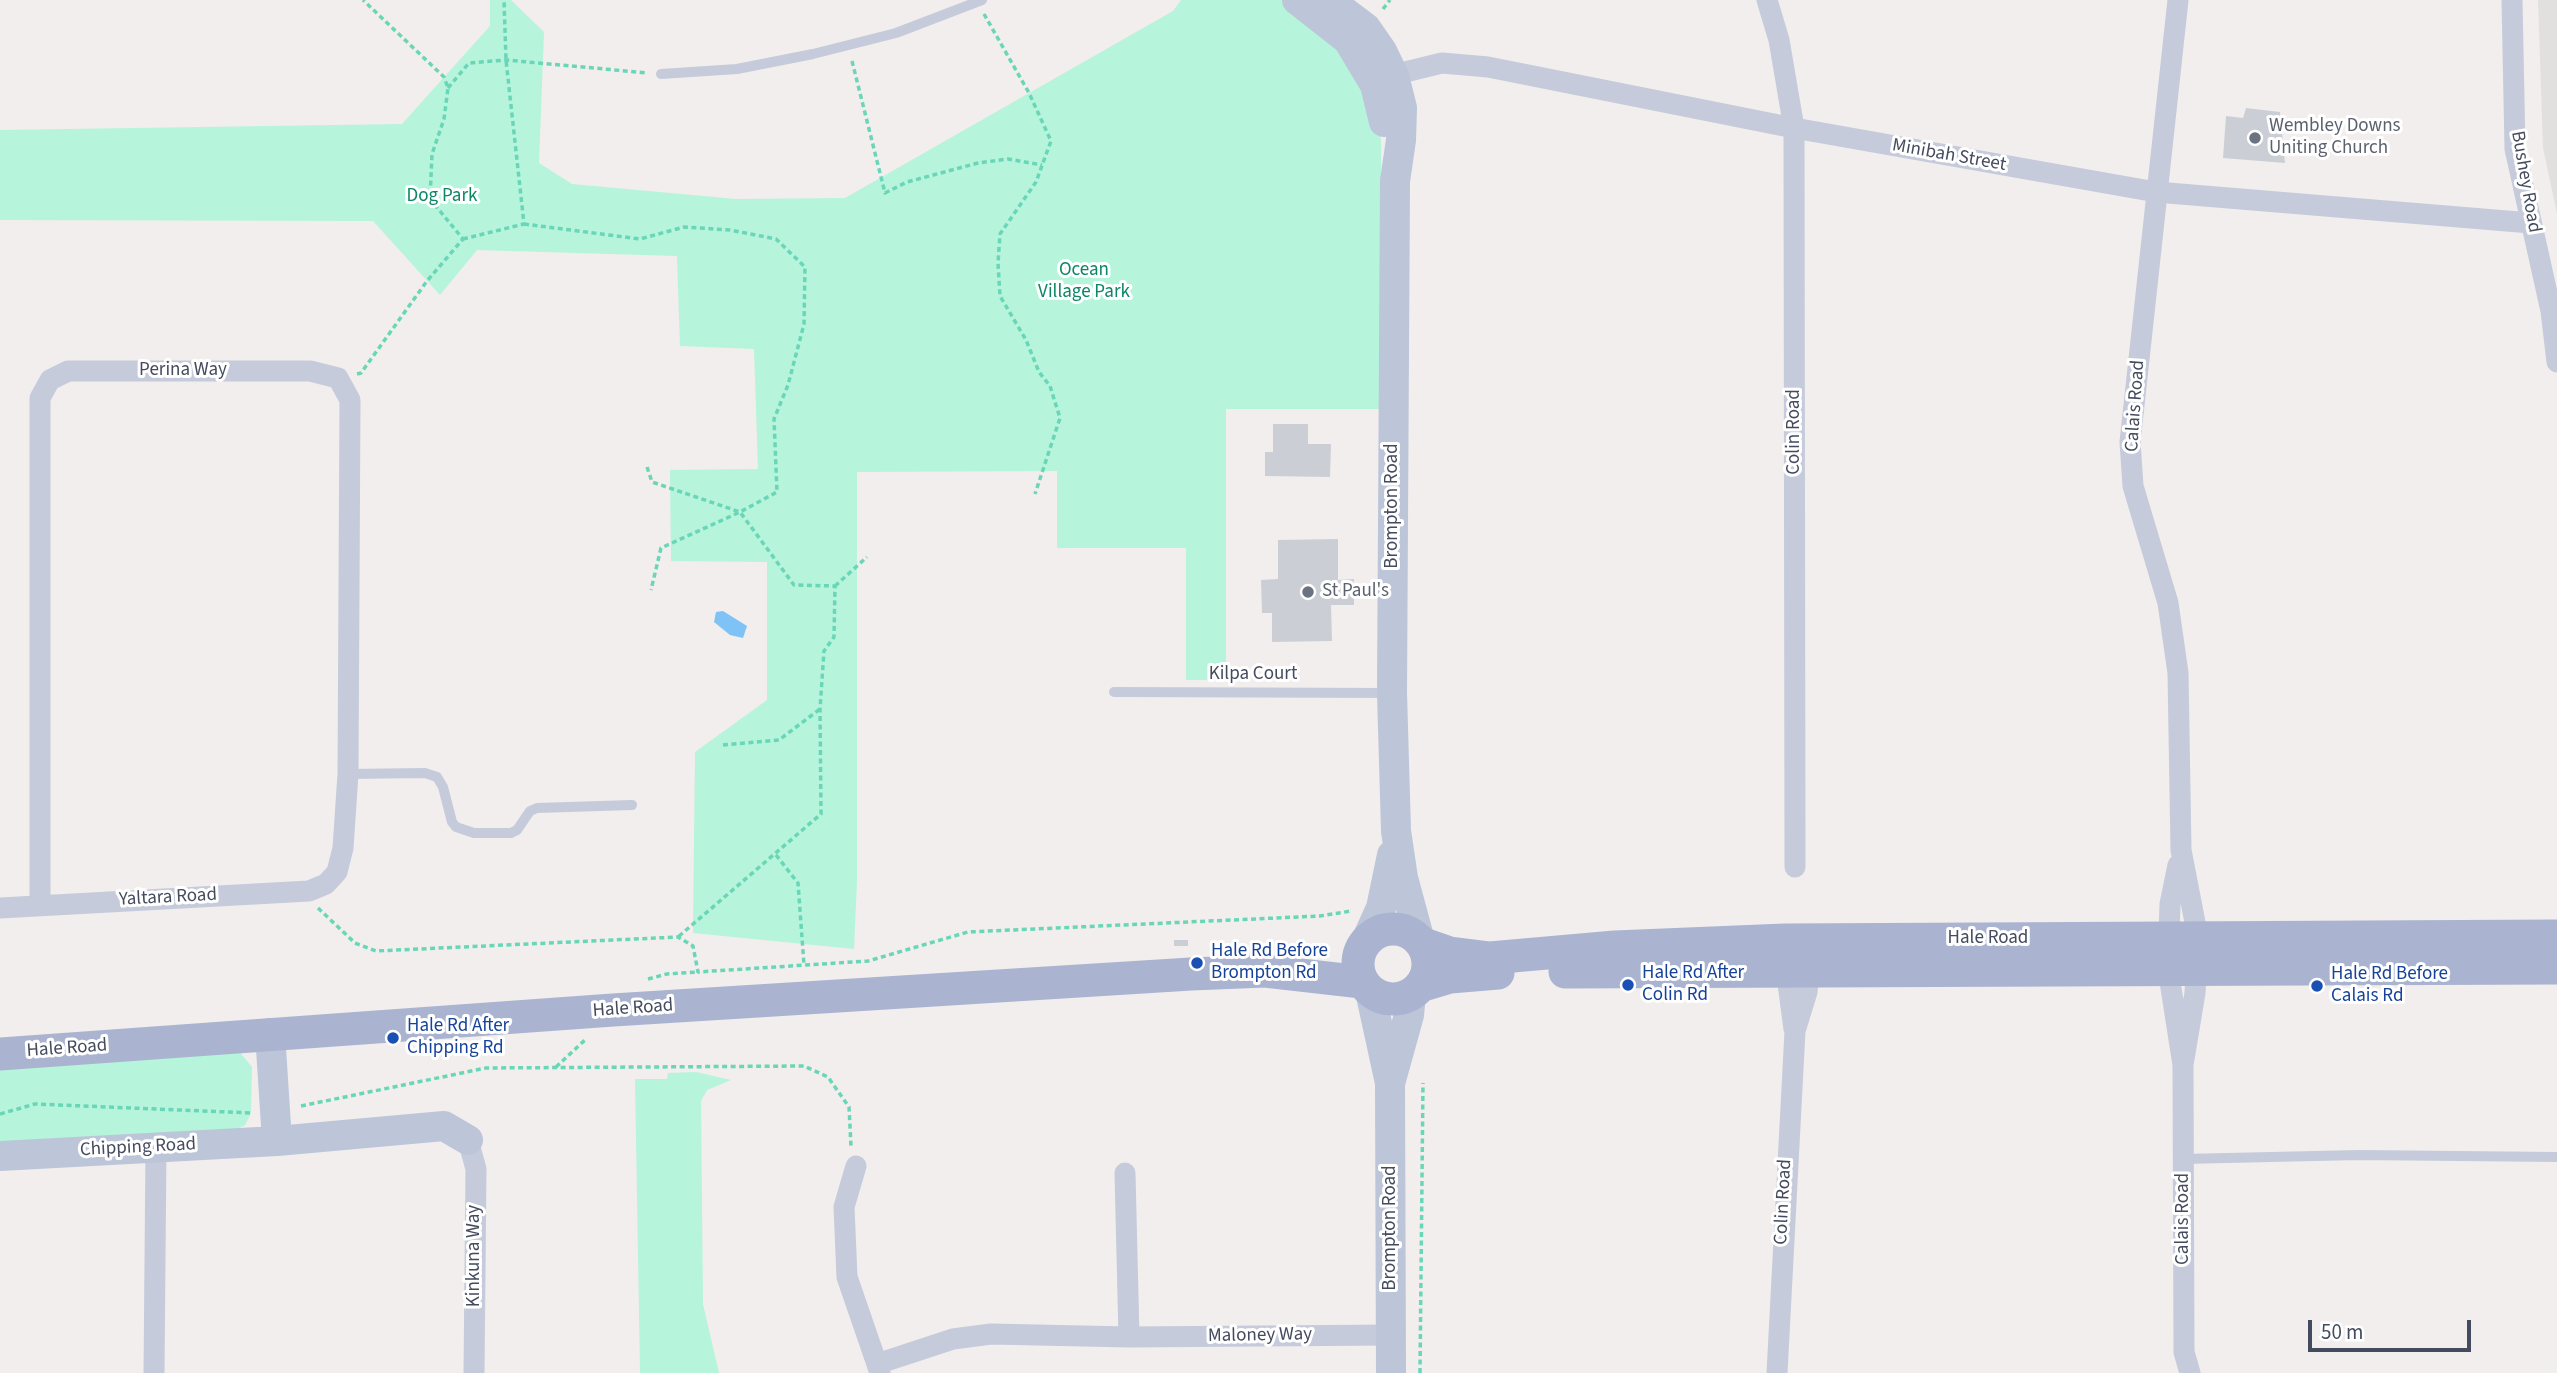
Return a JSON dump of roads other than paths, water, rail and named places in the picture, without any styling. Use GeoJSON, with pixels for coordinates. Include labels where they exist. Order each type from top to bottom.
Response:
{"type":"FeatureCollection","features":[{"type":"Feature","properties":{"kind":"main road"},"geometry":{"type":"LineString","coordinates":[[1399,929],[1420,942],[1428,964],[1415,990],[1397,999],[1383,998],[1366,986],[1358,961],[1362,931],[1376,933],[1399,929]]}},
{"type":"Feature","properties":{"kind":"main road","name":"Hale Road"},"geometry":{"type":"LineString","coordinates":[[1265,971],[1362,931]]}},
{"type":"Feature","properties":{"kind":"main road","name":"Hale Road"},"geometry":{"type":"LineString","coordinates":[[1420,942],[1450,953],[1490,958],[1615,947],[1798,955],[2183,953],[2557,936]]}},
{"type":"Feature","properties":{"kind":"main road","name":"Hale Road"},"geometry":{"type":"LineString","coordinates":[[2183,953],[2557,968]]}},
{"type":"Feature","properties":{"kind":"main road","name":"Hale Road"},"geometry":{"type":"LineString","coordinates":[[1415,990],[1450,977],[1501,972],[1798,955]]}},
{"type":"Feature","properties":{"kind":"main road","name":"Hale Road"},"geometry":{"type":"LineString","coordinates":[[0,1054],[270,1033],[1265,971],[1366,986]]}},
{"type":"Feature","properties":{"kind":"street"},"geometry":{"type":"LineString","coordinates":[[1297,0],[1348,40],[1385,81]]}},
{"type":"Feature","properties":{"kind":"street"},"geometry":{"type":"LineString","coordinates":[[1329,0],[1366,28],[1382,51],[1385,81]]}},
{"type":"Feature","properties":{"kind":"street","name":"Colin Road"},"geometry":{"type":"LineString","coordinates":[[1767,0],[1779,40],[1794,128],[1796,867]]}},
{"type":"Feature","properties":{"kind":"street","name":"Calais Road"},"geometry":{"type":"LineString","coordinates":[[2178,0],[2130,442],[2133,486],[2168,603],[2178,673],[2183,953],[2184,1352],[2190,1373]]}},
{"type":"Feature","properties":{"kind":"street","name":"Bushey Road"},"geometry":{"type":"LineString","coordinates":[[2512,0],[2515,149],[2551,311],[2557,362]]}},
{"type":"Feature","properties":{"kind":"street","name":"Minibah Street"},"geometry":{"type":"LineString","coordinates":[[1385,81],[1442,63],[1488,66],[1794,128],[2156,192],[2531,223]]}},
{"type":"Feature","properties":{"kind":"street","name":"Brompton Road"},"geometry":{"type":"LineString","coordinates":[[1385,81],[1402,108],[1401,141],[1395,181],[1392,693],[1396,831],[1409,908],[1420,942]]}},
{"type":"Feature","properties":{"kind":"street","name":"Perina Way"},"geometry":{"type":"LineString","coordinates":[[40,904],[40,398],[50,380],[68,371],[310,371],[338,378],[350,400],[348,774]]}},
{"type":"Feature","properties":{"kind":"street","name":"Yaltara Road"},"geometry":{"type":"LineString","coordinates":[[0,908],[318,889],[333,878],[343,848],[348,774]]}},
{"type":"Feature","properties":{"kind":"street","name":"Brompton Road"},"geometry":{"type":"LineString","coordinates":[[1362,931],[1381,908],[1396,831]]}},
{"type":"Feature","properties":{"kind":"street","name":"Calais Road"},"geometry":{"type":"LineString","coordinates":[[2181,849],[2170,904],[2183,953],[2183,1065]]}},
{"type":"Feature","properties":{"kind":"street","name":"Colin Road"},"geometry":{"type":"LineString","coordinates":[[1777,1373],[1795,1031],[1807,992],[1798,955]]}},
{"type":"Feature","properties":{"kind":"street","name":"Brompton Road"},"geometry":{"type":"LineString","coordinates":[[1366,986],[1390,1083],[1391,1373]]}},
{"type":"Feature","properties":{"kind":"street","name":"Brompton Road"},"geometry":{"type":"LineString","coordinates":[[1390,1083],[1415,990]]}},
{"type":"Feature","properties":{"kind":"street"},"geometry":{"type":"LineString","coordinates":[[270,1033],[277,1141]]}},
{"type":"Feature","properties":{"kind":"street","name":"Chipping Road"},"geometry":{"type":"LineString","coordinates":[[0,1156],[277,1141],[444,1126],[468,1140]]}},
{"type":"Feature","properties":{"kind":"street","name":"Kinkuna Way"},"geometry":{"type":"LineString","coordinates":[[468,1140],[476,1169],[474,1373]]}},
{"type":"Feature","properties":{"kind":"street"},"geometry":{"type":"LineString","coordinates":[[154,1373],[156,1147]]}},
{"type":"Feature","properties":{"kind":"street","name":"Maloney Way"},"geometry":{"type":"LineString","coordinates":[[856,1166],[844,1207],[848,1278],[879,1368],[953,1339],[991,1334],[1129,1337],[1391,1335]]}},
{"type":"Feature","properties":{"kind":"street"},"geometry":{"type":"LineString","coordinates":[[1125,1173],[1129,1337]]}},
{"type":"Feature","properties":{"kind":"lane"},"geometry":{"type":"LineString","coordinates":[[661,74],[737,69],[848,45],[895,33],[980,1]]}},
{"type":"Feature","properties":{"kind":"lane","name":"Kilpa Court"},"geometry":{"type":"LineString","coordinates":[[1114,692],[1392,693]]}},
{"type":"Feature","properties":{"kind":"lane"},"geometry":{"type":"LineString","coordinates":[[348,774],[425,773],[436,777],[456,827],[474,833],[511,833],[517,830],[530,811],[537,807],[632,805]]}},
{"type":"Feature","properties":{"kind":"lane"},"geometry":{"type":"LineString","coordinates":[[2183,1159],[2359,1155],[2557,1157]]}},
{"type":"Feature","properties":{"kind":"water"},"geometry":{"type":"Polygon","coordinates":[[[723,611],[747,626],[743,638],[730,635],[714,622],[716,612],[723,611]]]}},
{"type":"Feature","properties":{"kind":"place","name":"Wembley Downs Uniting Church"},"geometry":{"type":"Point","coordinates":[2255,138]}},
{"type":"Feature","properties":{"kind":"place","name":"St Paul's"},"geometry":{"type":"Point","coordinates":[1308,592]}},
{"type":"Feature","properties":{"kind":"place","name":"Hale Rd Before Brompton Rd"},"geometry":{"type":"Point","coordinates":[1197,963]}},
{"type":"Feature","properties":{"kind":"place","name":"Hale Rd After Colin Rd"},"geometry":{"type":"Point","coordinates":[1628,985]}},
{"type":"Feature","properties":{"kind":"place","name":"Hale Rd Before Calais Rd"},"geometry":{"type":"Point","coordinates":[2317,986]}},
{"type":"Feature","properties":{"kind":"place","name":"Hale Rd After Chipping Rd"},"geometry":{"type":"Point","coordinates":[393,1038]}},
{"type":"Feature","properties":{"kind":"park label","name":"Dog Park"},"geometry":{"type":"Point","coordinates":[442,197]}},
{"type":"Feature","properties":{"kind":"park label","name":"Ocean Village Park"},"geometry":{"type":"Point","coordinates":[1084,282]}}]}
